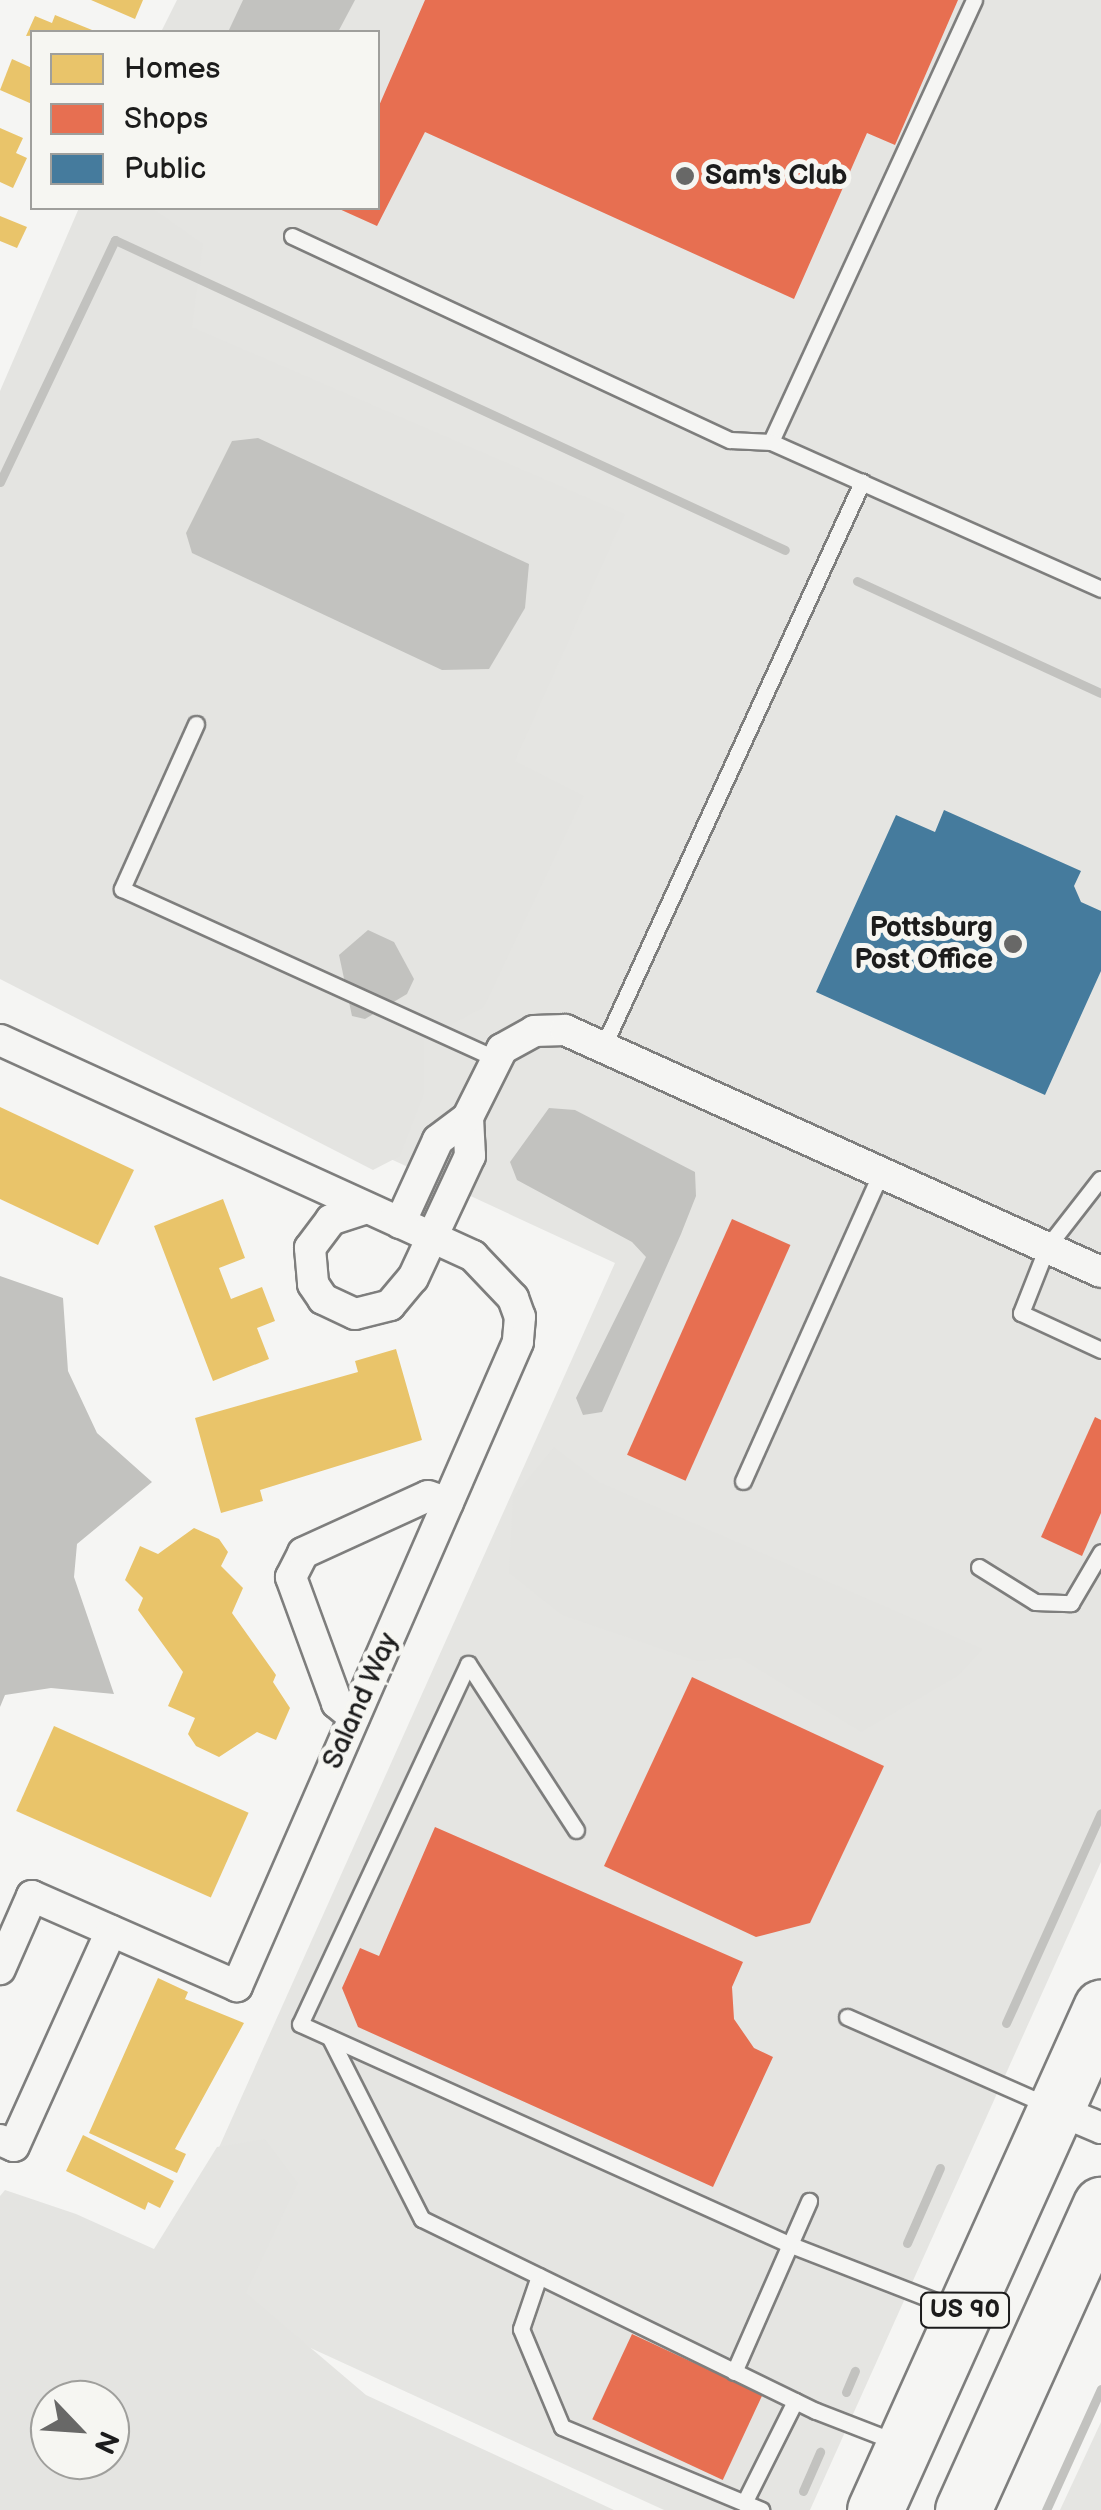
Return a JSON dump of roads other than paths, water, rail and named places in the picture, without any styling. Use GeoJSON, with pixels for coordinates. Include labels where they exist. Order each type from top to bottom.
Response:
{"type":"FeatureCollection","features":[{"type":"Feature","properties":{"kind":"highway","name":"US 90"},"geometry":{"type":"LineString","coordinates":[[875,2510],[964,2313],[1078,2119],[1101,2008]]}},
{"type":"Feature","properties":{"kind":"highway","name":"US 90"},"geometry":{"type":"LineString","coordinates":[[963,2510],[1101,2205]]}},
{"type":"Feature","properties":{"kind":"street"},"geometry":{"type":"LineString","coordinates":[[400,1223],[438,1140],[468,1117],[497,1059],[516,1037],[534,1030],[565,1030],[1101,1272]]}},
{"type":"Feature","properties":{"kind":"street","name":"Saland Way"},"geometry":{"type":"LineString","coordinates":[[0,1040],[433,1238],[486,1266],[514,1298],[520,1318],[518,1342],[236,1986],[32,1896],[0,1968]]}},
{"type":"Feature","properties":{"kind":"street"},"geometry":{"type":"LineString","coordinates":[[367,1208],[331,1220],[310,1248],[313,1284],[338,1309],[355,1314],[390,1305],[433,1238],[470,1156],[468,1117]]}},
{"type":"Feature","properties":{"kind":"street"},"geometry":{"type":"LineString","coordinates":[[354,1717],[337,1704],[292,1576],[302,1552],[428,1496],[448,1502]]}},
{"type":"Feature","properties":{"kind":"street"},"geometry":{"type":"LineString","coordinates":[[0,2140],[14,2146],[111,1931]]}},
{"type":"Feature","properties":{"kind":"lane"},"geometry":{"type":"LineString","coordinates":[[770,442],[974,0]]}},
{"type":"Feature","properties":{"kind":"lane"},"geometry":{"type":"LineString","coordinates":[[292,236],[730,440],[770,442],[1101,589]]}},
{"type":"Feature","properties":{"kind":"lane"},"geometry":{"type":"LineString","coordinates":[[603,1047],[862,482]]}},
{"type":"Feature","properties":{"kind":"lane"},"geometry":{"type":"LineString","coordinates":[[196,724],[122,889],[497,1059]]}},
{"type":"Feature","properties":{"kind":"lane"},"geometry":{"type":"LineString","coordinates":[[743,1481],[881,1172]]}},
{"type":"Feature","properties":{"kind":"lane"},"geometry":{"type":"LineString","coordinates":[[1100,1179],[1047,1247],[1021,1313],[1101,1350]]}},
{"type":"Feature","properties":{"kind":"lane"},"geometry":{"type":"LineString","coordinates":[[979,1567],[1035,1602],[1071,1603],[1101,1552]]}},
{"type":"Feature","properties":{"kind":"lane"},"geometry":{"type":"LineString","coordinates":[[576,1830],[468,1664],[300,2024],[791,2245],[964,2313]]}},
{"type":"Feature","properties":{"kind":"lane"},"geometry":{"type":"LineString","coordinates":[[847,2016],[1078,2119]]}},
{"type":"Feature","properties":{"kind":"lane"},"geometry":{"type":"LineString","coordinates":[[329,2037],[422,2218],[795,2402],[904,2445]]}},
{"type":"Feature","properties":{"kind":"lane"},"geometry":{"type":"LineString","coordinates":[[734,2372],[809,2201]]}},
{"type":"Feature","properties":{"kind":"lane"},"geometry":{"type":"LineString","coordinates":[[539,2276],[520,2329],[562,2426],[761,2510]]}},
{"type":"Feature","properties":{"kind":"lane"},"geometry":{"type":"LineString","coordinates":[[744,2503],[795,2402]]}},
{"type":"Feature","properties":{"kind":"waterway"},"geometry":{"type":"LineString","coordinates":[[0,482],[115,240],[785,550]]}},
{"type":"Feature","properties":{"kind":"waterway"},"geometry":{"type":"LineString","coordinates":[[857,581],[1101,693]]}},
{"type":"Feature","properties":{"kind":"waterway"},"geometry":{"type":"LineString","coordinates":[[1006,2023],[1101,1813]]}},
{"type":"Feature","properties":{"kind":"waterway"},"geometry":{"type":"LineString","coordinates":[[907,2243],[940,2168]]}},
{"type":"Feature","properties":{"kind":"waterway"},"geometry":{"type":"LineString","coordinates":[[846,2392],[855,2371]]}},
{"type":"Feature","properties":{"kind":"waterway"},"geometry":{"type":"LineString","coordinates":[[1046,2510],[1101,2389]]}},
{"type":"Feature","properties":{"kind":"waterway"},"geometry":{"type":"LineString","coordinates":[[803,2491],[820,2452]]}},
{"type":"Feature","properties":{"kind":"place","name":"Sam's Club"},"geometry":{"type":"Point","coordinates":[685,176]}},
{"type":"Feature","properties":{"kind":"place","name":"Pottsburg Post Office"},"geometry":{"type":"Point","coordinates":[1013,944]}}]}
